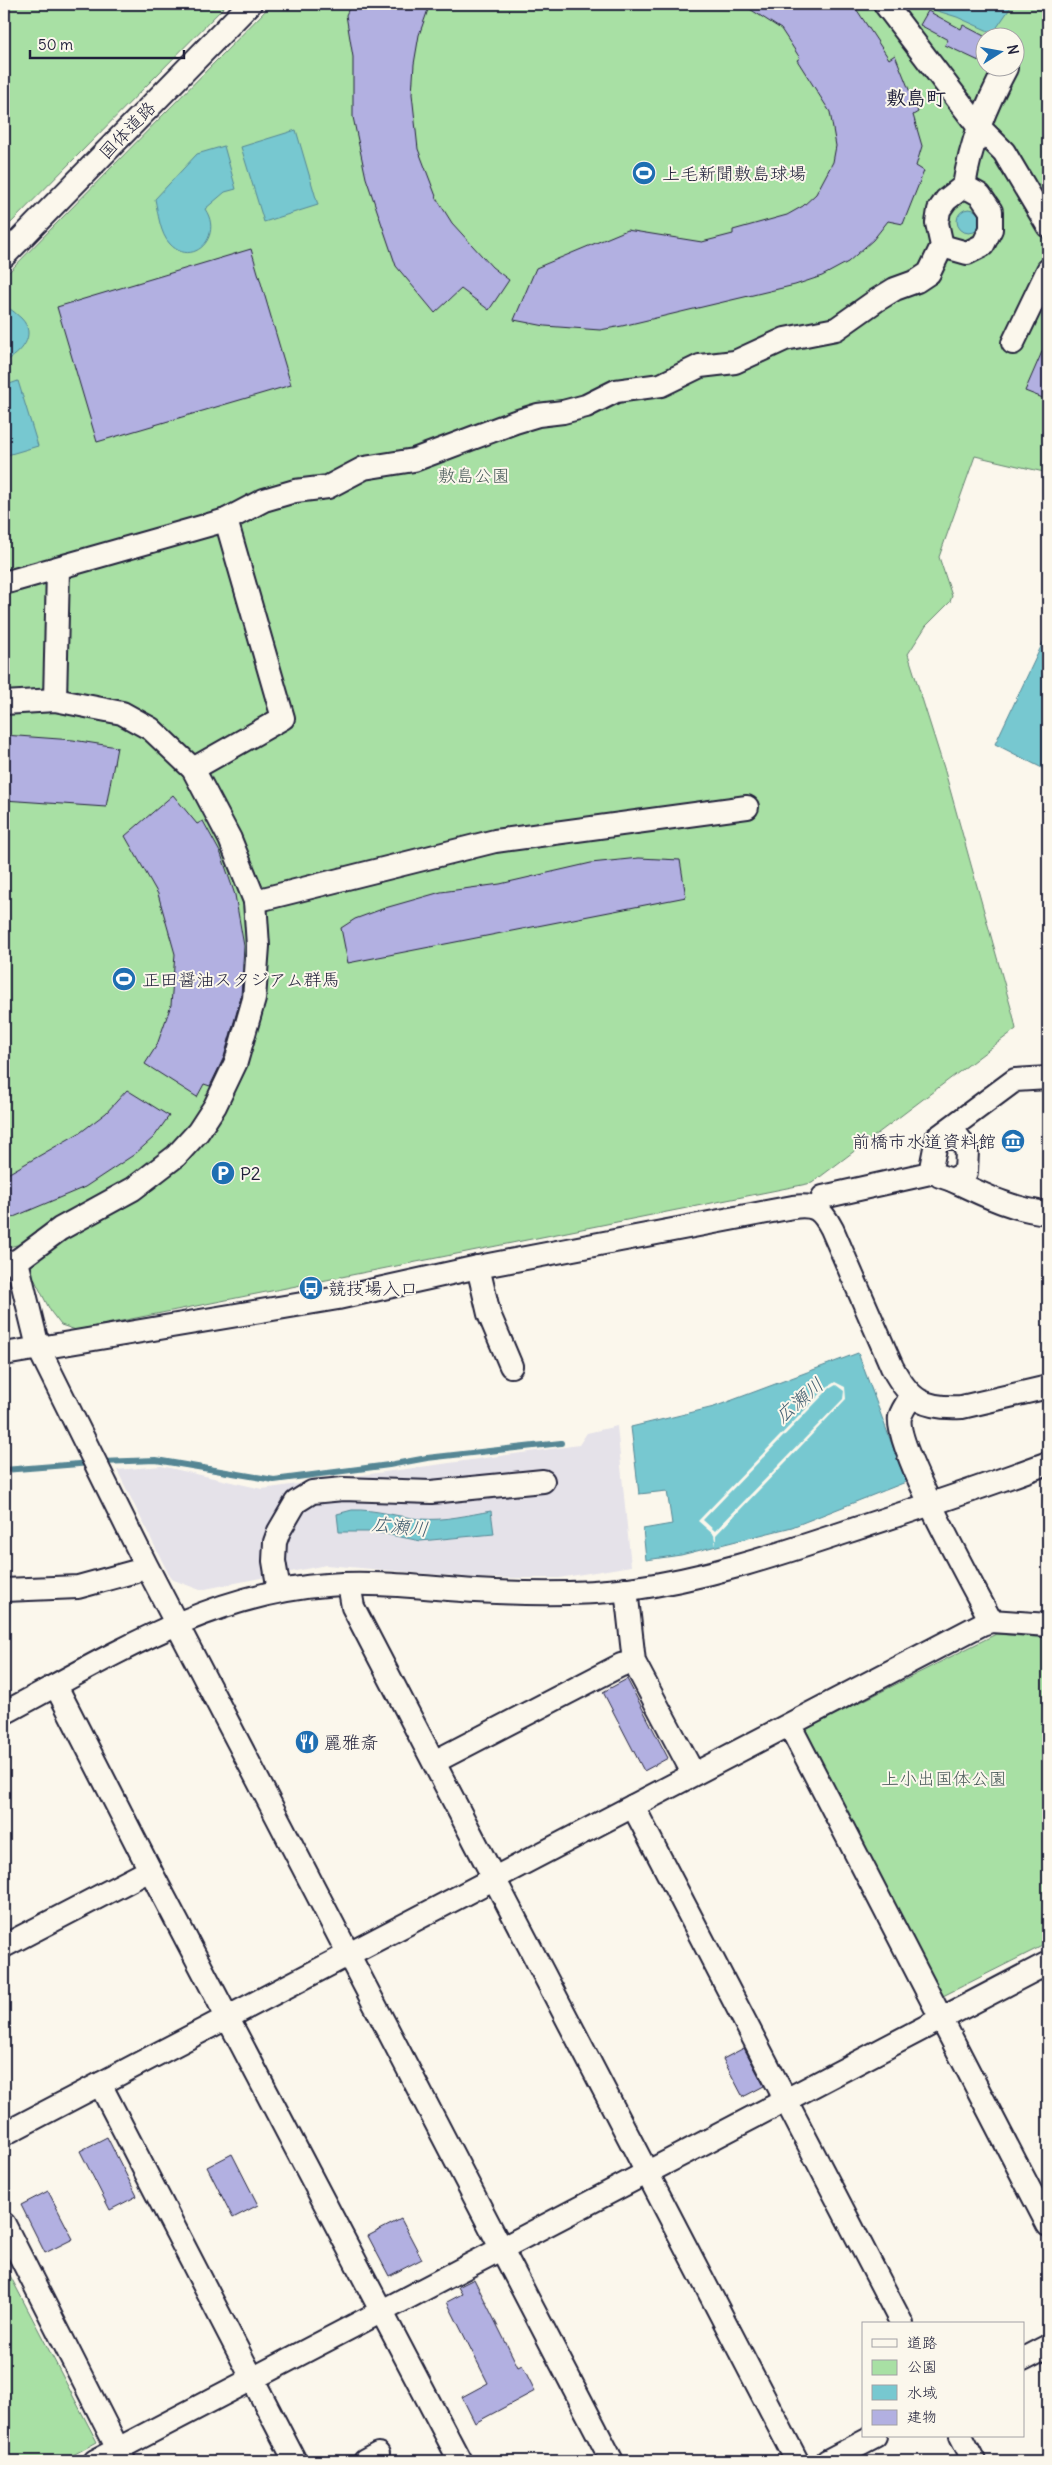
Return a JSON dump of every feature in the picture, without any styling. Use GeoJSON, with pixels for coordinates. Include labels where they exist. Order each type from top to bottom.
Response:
{"type":"FeatureCollection","features":[{"type":"Feature","properties":{"kind":"street","name":"国体道路"},"geometry":{"type":"LineString","coordinates":[[4,256],[250,4]]}},
{"type":"Feature","properties":{"kind":"street"},"geometry":{"type":"LineString","coordinates":[[885,4],[978,126],[1004,152],[1048,226]]}},
{"type":"Feature","properties":{"kind":"street"},"geometry":{"type":"LineString","coordinates":[[4,583],[226,520],[264,500],[295,491],[328,487],[364,468],[414,460],[523,419],[586,406],[616,391],[661,385],[700,366],[735,362],[785,339],[836,329],[876,300],[895,289],[917,281],[929,273],[942,246],[937,223],[939,210],[946,200],[964,186],[969,156],[978,126],[1001,78]]}},
{"type":"Feature","properties":{"kind":"street"},"geometry":{"type":"LineString","coordinates":[[942,246],[967,253],[983,245],[991,229],[991,212],[980,194],[964,186]]}},
{"type":"Feature","properties":{"kind":"street"},"geometry":{"type":"LineString","coordinates":[[1013,343],[1048,270]]}},
{"type":"Feature","properties":{"kind":"street"},"geometry":{"type":"LineString","coordinates":[[193,769],[283,718],[226,520]]}},
{"type":"Feature","properties":{"kind":"street"},"geometry":{"type":"LineString","coordinates":[[55,700],[58,569]]}},
{"type":"Feature","properties":{"kind":"street"},"geometry":{"type":"LineString","coordinates":[[4,702],[55,700],[122,713],[151,729],[193,769],[230,839],[255,901],[258,946],[254,999],[236,1062],[206,1119],[176,1156],[133,1189],[60,1229],[10,1262],[38,1347],[108,1488],[347,1954],[612,2461]]}},
{"type":"Feature","properties":{"kind":"street"},"geometry":{"type":"LineString","coordinates":[[255,901],[495,841],[746,807]]}},
{"type":"Feature","properties":{"kind":"street"},"geometry":{"type":"LineString","coordinates":[[930,1173],[937,1138],[1015,1080],[1048,1078]]}},
{"type":"Feature","properties":{"kind":"street"},"geometry":{"type":"LineString","coordinates":[[937,1138],[959,1138],[967,1151],[966,1172],[952,1180]]}},
{"type":"Feature","properties":{"kind":"street"},"geometry":{"type":"LineString","coordinates":[[823,1197],[930,1173],[952,1180],[999,1202],[1031,1212],[1048,1214]]}},
{"type":"Feature","properties":{"kind":"street"},"geometry":{"type":"LineString","coordinates":[[4,1354],[338,1298],[478,1266],[793,1207],[811,1206],[822,1214],[832,1229],[892,1368],[911,1397],[938,1406],[962,1406],[1048,1387]]}},
{"type":"Feature","properties":{"kind":"street"},"geometry":{"type":"LineString","coordinates":[[478,1266],[489,1314],[511,1366]]}},
{"type":"Feature","properties":{"kind":"street"},"geometry":{"type":"LineString","coordinates":[[911,1397],[900,1417],[900,1426],[917,1476],[991,1621]]}},
{"type":"Feature","properties":{"kind":"street"},"geometry":{"type":"LineString","coordinates":[[4,1713],[178,1624],[226,1604],[279,1591],[349,1584],[549,1593],[626,1589],[728,1570],[932,1506],[1048,1463]]}},
{"type":"Feature","properties":{"kind":"street"},"geometry":{"type":"LineString","coordinates":[[279,1591],[274,1553],[279,1531],[296,1502],[312,1492],[343,1489],[431,1492],[542,1480]]}},
{"type":"Feature","properties":{"kind":"street"},"geometry":{"type":"LineString","coordinates":[[4,1590],[78,1586],[133,1572]]}},
{"type":"Feature","properties":{"kind":"street"},"geometry":{"type":"LineString","coordinates":[[349,1584],[353,1607],[797,2461]]}},
{"type":"Feature","properties":{"kind":"street"},"geometry":{"type":"LineString","coordinates":[[626,1589],[634,1662],[693,1773]]}},
{"type":"Feature","properties":{"kind":"street"},"geometry":{"type":"LineString","coordinates":[[4,2134],[494,1879],[693,1773],[790,1726],[991,1621],[1048,1625]]}},
{"type":"Feature","properties":{"kind":"street"},"geometry":{"type":"LineString","coordinates":[[434,1762],[621,1666],[634,1662]]}},
{"type":"Feature","properties":{"kind":"street"},"geometry":{"type":"LineString","coordinates":[[56,1686],[226,2018],[460,2461]]}},
{"type":"Feature","properties":{"kind":"street"},"geometry":{"type":"LineString","coordinates":[[790,1726],[1048,2224]]}},
{"type":"Feature","properties":{"kind":"street"},"geometry":{"type":"LineString","coordinates":[[633,1806],[901,2322]]}},
{"type":"Feature","properties":{"kind":"street"},"geometry":{"type":"LineString","coordinates":[[4,1946],[150,1870]]}},
{"type":"Feature","properties":{"kind":"street"},"geometry":{"type":"LineString","coordinates":[[95,2461],[121,2455],[252,2378],[1048,1963]]}},
{"type":"Feature","properties":{"kind":"street"},"geometry":{"type":"LineString","coordinates":[[100,2084],[295,2461]]}},
{"type":"Feature","properties":{"kind":"street"},"geometry":{"type":"LineString","coordinates":[[4,2224],[121,2455]]}},
{"type":"Feature","properties":{"kind":"street"},"geometry":{"type":"LineString","coordinates":[[1024,2358],[1048,2346]]}},
{"type":"Feature","properties":{"kind":"street"},"geometry":{"type":"LineString","coordinates":[[827,2461],[871,2438]]}},
{"type":"Feature","properties":{"kind":"street"},"geometry":{"type":"LineString","coordinates":[[962,2438],[974,2461]]}},
{"type":"Feature","properties":{"kind":"shaded area"},"geometry":{"type":"Polygon","coordinates":[[[617,1426],[631,1566],[559,1578],[478,1578],[326,1565],[200,1590],[171,1579],[117,1470],[161,1466],[262,1489],[579,1445],[587,1433],[617,1426]]]}},
{"type":"Feature","properties":{"kind":"green space"},"geometry":{"type":"Polygon","coordinates":[[[4,4],[227,4],[4,230],[4,4]]]}},
{"type":"Feature","properties":{"kind":"green space","name":"敷島公園"},"geometry":{"type":"Polygon","coordinates":[[[272,4],[1048,4],[1048,473],[975,456],[939,557],[952,596],[950,602],[926,626],[908,654],[944,768],[1016,1029],[812,1183],[76,1330],[61,1325],[51,1312],[17,1245],[4,1248],[4,277],[272,4]]]}},
{"type":"Feature","properties":{"kind":"green space","name":"上小出国体公園"},"geometry":{"type":"Polygon","coordinates":[[[996,1634],[1048,1638],[1048,1943],[941,1997],[801,1732],[996,1634]]]}},
{"type":"Feature","properties":{"kind":"green space"},"geometry":{"type":"Polygon","coordinates":[[[4,2264],[97,2442],[62,2461],[4,2461],[4,2264]]]}},
{"type":"Feature","properties":{"kind":"water"},"geometry":{"type":"Polygon","coordinates":[[[915,4],[1013,4],[996,28],[982,28],[957,17],[915,4]]]}},
{"type":"Feature","properties":{"kind":"water"},"geometry":{"type":"Polygon","coordinates":[[[296,130],[318,205],[264,222],[241,147],[296,130]]]}},
{"type":"Feature","properties":{"kind":"water"},"geometry":{"type":"Polygon","coordinates":[[[224,146],[236,189],[225,192],[205,209],[210,220],[211,230],[203,246],[196,251],[187,253],[179,251],[170,244],[164,235],[155,199],[197,154],[224,146]]]}},
{"type":"Feature","properties":{"kind":"water"},"geometry":{"type":"Polygon","coordinates":[[[969,209],[978,212],[981,221],[978,230],[969,233],[960,230],[957,221],[960,212],[969,209]]]}},
{"type":"Feature","properties":{"kind":"water"},"geometry":{"type":"Polygon","coordinates":[[[4,307],[11,310],[26,324],[28,337],[21,349],[4,362],[4,307]]]}},
{"type":"Feature","properties":{"kind":"water"},"geometry":{"type":"Polygon","coordinates":[[[18,381],[38,446],[4,456],[4,386],[18,381]]]}},
{"type":"Feature","properties":{"kind":"water"},"geometry":{"type":"Polygon","coordinates":[[[1048,632],[1048,771],[995,744],[1048,632]]]}},
{"type":"Feature","properties":{"kind":"water","name":"広瀬川"},"geometry":{"type":"Polygon","coordinates":[[[858,1353],[906,1482],[792,1527],[681,1555],[646,1560],[643,1529],[672,1524],[667,1491],[639,1494],[631,1427],[714,1407],[858,1353]]]}},
{"type":"Feature","properties":{"kind":"water","name":"広瀬川"},"geometry":{"type":"Polygon","coordinates":[[[352,1510],[430,1519],[491,1511],[494,1534],[421,1541],[375,1532],[339,1532],[337,1514],[352,1510]]]}},
{"type":"Feature","properties":{"kind":"pier"},"geometry":{"type":"Polygon","coordinates":[[[835,1382],[845,1387],[846,1399],[716,1535],[716,1546],[714,1535],[698,1521],[827,1387],[835,1382]],[[836,1385],[829,1389],[703,1520],[715,1531],[843,1399],[844,1391],[836,1385]]]}},
{"type":"Feature","properties":{"kind":"building"},"geometry":{"type":"Polygon","coordinates":[[[351,4],[430,4],[419,35],[414,64],[412,94],[418,149],[437,199],[452,223],[492,267],[509,280],[489,310],[461,289],[435,313],[396,266],[366,178],[353,117],[353,57],[346,15],[351,4]]]}},
{"type":"Feature","properties":{"kind":"building"},"geometry":{"type":"Polygon","coordinates":[[[742,4],[853,4],[889,59],[895,55],[918,112],[913,115],[922,146],[916,166],[924,171],[903,224],[888,221],[873,240],[848,262],[822,276],[795,285],[600,330],[545,326],[514,320],[536,268],[627,230],[702,242],[733,234],[733,230],[787,215],[803,206],[816,194],[833,162],[836,146],[830,112],[797,60],[800,58],[781,29],[742,4]]]}},
{"type":"Feature","properties":{"kind":"building"},"geometry":{"type":"Polygon","coordinates":[[[928,11],[961,29],[963,25],[974,31],[974,59],[945,45],[948,40],[920,25],[928,11]]]}},
{"type":"Feature","properties":{"kind":"building"},"geometry":{"type":"Polygon","coordinates":[[[251,249],[291,385],[97,442],[57,307],[251,249]]]}},
{"type":"Feature","properties":{"kind":"building"},"geometry":{"type":"Polygon","coordinates":[[[1048,338],[1048,400],[1025,391],[1048,338]]]}},
{"type":"Feature","properties":{"kind":"building"},"geometry":{"type":"Polygon","coordinates":[[[4,735],[73,740],[117,747],[106,807],[4,800],[4,735]]]}},
{"type":"Feature","properties":{"kind":"building"},"geometry":{"type":"Polygon","coordinates":[[[173,795],[197,824],[203,821],[221,854],[235,895],[244,946],[241,997],[224,1057],[210,1086],[204,1084],[197,1097],[145,1064],[157,1045],[171,1005],[175,954],[158,894],[125,836],[173,795]]]}},
{"type":"Feature","properties":{"kind":"building"},"geometry":{"type":"Polygon","coordinates":[[[639,858],[680,860],[686,897],[348,963],[341,928],[355,919],[385,908],[441,892],[500,884],[591,863],[639,858]]]}},
{"type":"Feature","properties":{"kind":"building"},"geometry":{"type":"Polygon","coordinates":[[[127,1090],[169,1116],[154,1137],[135,1154],[85,1187],[4,1221],[4,1176],[81,1132],[106,1113],[127,1090]]]}},
{"type":"Feature","properties":{"kind":"building"},"geometry":{"type":"Polygon","coordinates":[[[627,1679],[668,1758],[644,1771],[603,1692],[627,1679]]]}},
{"type":"Feature","properties":{"kind":"building"},"geometry":{"type":"Polygon","coordinates":[[[744,2048],[764,2086],[743,2097],[723,2059],[744,2048]]]}},
{"type":"Feature","properties":{"kind":"building"},"geometry":{"type":"Polygon","coordinates":[[[107,2137],[137,2196],[110,2210],[80,2151],[107,2137]]]}},
{"type":"Feature","properties":{"kind":"building"},"geometry":{"type":"Polygon","coordinates":[[[232,2154],[258,2205],[233,2218],[207,2167],[232,2154]]]}},
{"type":"Feature","properties":{"kind":"building"},"geometry":{"type":"Polygon","coordinates":[[[48,2191],[73,2239],[45,2253],[21,2205],[48,2191]]]}},
{"type":"Feature","properties":{"kind":"building"},"geometry":{"type":"Polygon","coordinates":[[[401,2219],[422,2259],[389,2276],[368,2236],[401,2219]]]}},
{"type":"Feature","properties":{"kind":"building"},"geometry":{"type":"Polygon","coordinates":[[[474,2279],[518,2367],[522,2365],[535,2391],[475,2423],[462,2397],[488,2383],[447,2302],[462,2294],[458,2287],[474,2279]]]}},
{"type":"Feature","properties":{"kind":"waterway"},"geometry":{"type":"LineString","coordinates":[[101,1462],[156,1460],[274,1480],[389,1465],[427,1458],[561,1443]]}},
{"type":"Feature","properties":{"kind":"waterway"},"geometry":{"type":"LineString","coordinates":[[4,1470],[91,1463]]}},
{"type":"Feature","properties":{"kind":"place","name":"上毛新聞敷島球場"},"geometry":{"type":"Point","coordinates":[644,173]}},
{"type":"Feature","properties":{"kind":"place","name":"正田醤油スタジアム群馬"},"geometry":{"type":"Point","coordinates":[124,979]}},
{"type":"Feature","properties":{"kind":"place","name":"前橋市水道資料館"},"geometry":{"type":"Point","coordinates":[1013,1141]}},
{"type":"Feature","properties":{"kind":"place","name":"P2"},"geometry":{"type":"Point","coordinates":[223,1173]}},
{"type":"Feature","properties":{"kind":"place","name":"競技場入口"},"geometry":{"type":"Point","coordinates":[311,1288]}},
{"type":"Feature","properties":{"kind":"place","name":"麗雅斎"},"geometry":{"type":"Point","coordinates":[307,1742]}},
{"type":"Feature","properties":{"kind":"district","name":"敷島町"},"geometry":{"type":"Point","coordinates":[916,97]}}]}
